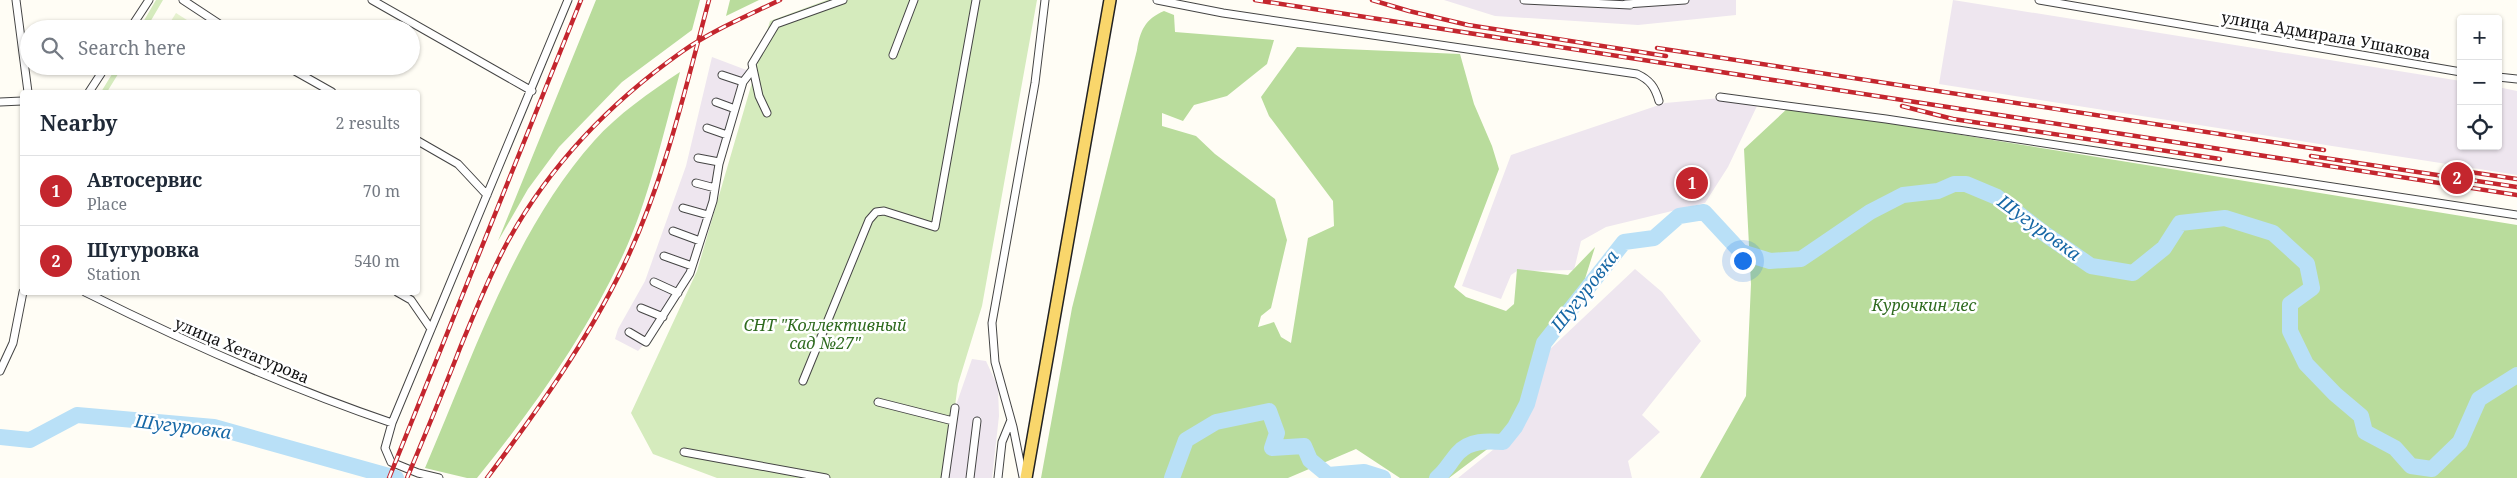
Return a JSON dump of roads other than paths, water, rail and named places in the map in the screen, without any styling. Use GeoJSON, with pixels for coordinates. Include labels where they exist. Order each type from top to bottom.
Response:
{"type":"FeatureCollection","features":[{"type":"Feature","properties":{"kind":"main road"},"geometry":{"type":"LineString","coordinates":[[1025,478],[1110,0]]}},
{"type":"Feature","properties":{"kind":"street"},"geometry":{"type":"LineString","coordinates":[[16,0],[20,31]]}},
{"type":"Feature","properties":{"kind":"street"},"geometry":{"type":"LineString","coordinates":[[136,20],[149,0]]}},
{"type":"Feature","properties":{"kind":"street"},"geometry":{"type":"LineString","coordinates":[[182,0],[213,20]]}},
{"type":"Feature","properties":{"kind":"street"},"geometry":{"type":"LineString","coordinates":[[372,0],[407,20]]}},
{"type":"Feature","properties":{"kind":"street"},"geometry":{"type":"LineString","coordinates":[[439,478],[418,474],[391,462],[385,448],[392,423],[532,91],[568,0]]}},
{"type":"Feature","properties":{"kind":"street"},"geometry":{"type":"LineString","coordinates":[[767,113],[759,96],[752,64],[776,24],[843,0]]}},
{"type":"Feature","properties":{"kind":"street"},"geometry":{"type":"LineString","coordinates":[[893,55],[914,0]]}},
{"type":"Feature","properties":{"kind":"street"},"geometry":{"type":"LineString","coordinates":[[803,381],[869,220],[876,212],[884,211],[935,227],[976,0]]}},
{"type":"Feature","properties":{"kind":"street"},"geometry":{"type":"LineString","coordinates":[[1025,478],[995,362],[992,323],[1035,83],[1045,0]]}},
{"type":"Feature","properties":{"kind":"street"},"geometry":{"type":"LineString","coordinates":[[1157,0],[1223,13],[1637,74],[1648,79],[1659,101]]}},
{"type":"Feature","properties":{"kind":"street"},"geometry":{"type":"LineString","coordinates":[[1524,0],[1630,5],[1685,0]]}},
{"type":"Feature","properties":{"kind":"street"},"geometry":{"type":"LineString","coordinates":[[1606,0],[1630,5]]}},
{"type":"Feature","properties":{"kind":"street","name":"улица Адмирала Ушакова"},"geometry":{"type":"LineString","coordinates":[[2038,0],[2457,71]]}},
{"type":"Feature","properties":{"kind":"street"},"geometry":{"type":"LineString","coordinates":[[420,27],[532,91]]}},
{"type":"Feature","properties":{"kind":"street"},"geometry":{"type":"LineString","coordinates":[[629,332],[646,342],[663,317],[692,266],[708,215],[719,162],[742,82],[753,69]]}},
{"type":"Feature","properties":{"kind":"street"},"geometry":{"type":"LineString","coordinates":[[26,75],[28,90]]}},
{"type":"Feature","properties":{"kind":"street"},"geometry":{"type":"LineString","coordinates":[[90,90],[100,75]]}},
{"type":"Feature","properties":{"kind":"street"},"geometry":{"type":"LineString","coordinates":[[302,75],[328,90]]}},
{"type":"Feature","properties":{"kind":"street"},"geometry":{"type":"LineString","coordinates":[[722,75],[742,82]]}},
{"type":"Feature","properties":{"kind":"street"},"geometry":{"type":"LineString","coordinates":[[2502,77],[2517,79]]}},
{"type":"Feature","properties":{"kind":"street"},"geometry":{"type":"LineString","coordinates":[[1720,97],[1886,119],[2517,215]]}},
{"type":"Feature","properties":{"kind":"street"},"geometry":{"type":"LineString","coordinates":[[0,102],[20,101]]}},
{"type":"Feature","properties":{"kind":"street"},"geometry":{"type":"LineString","coordinates":[[716,102],[735,109]]}},
{"type":"Feature","properties":{"kind":"street"},"geometry":{"type":"LineString","coordinates":[[707,128],[727,135]]}},
{"type":"Feature","properties":{"kind":"street"},"geometry":{"type":"LineString","coordinates":[[420,142],[458,164],[487,195]]}},
{"type":"Feature","properties":{"kind":"street"},"geometry":{"type":"LineString","coordinates":[[698,158],[719,162]]}},
{"type":"Feature","properties":{"kind":"street"},"geometry":{"type":"LineString","coordinates":[[696,184],[715,188]]}},
{"type":"Feature","properties":{"kind":"street"},"geometry":{"type":"LineString","coordinates":[[682,208],[708,215]]}},
{"type":"Feature","properties":{"kind":"street"},"geometry":{"type":"LineString","coordinates":[[673,231],[700,241]]}},
{"type":"Feature","properties":{"kind":"street"},"geometry":{"type":"LineString","coordinates":[[664,256],[692,266]]}},
{"type":"Feature","properties":{"kind":"street"},"geometry":{"type":"LineString","coordinates":[[654,282],[678,292]]}},
{"type":"Feature","properties":{"kind":"street"},"geometry":{"type":"LineString","coordinates":[[0,371],[13,343],[22,295]]}},
{"type":"Feature","properties":{"kind":"street","name":"улица Хетагурова"},"geometry":{"type":"LineString","coordinates":[[91,295],[157,328],[315,397],[392,423]]}},
{"type":"Feature","properties":{"kind":"street"},"geometry":{"type":"LineString","coordinates":[[402,295],[411,300],[431,329]]}},
{"type":"Feature","properties":{"kind":"street"},"geometry":{"type":"LineString","coordinates":[[641,308],[663,317]]}},
{"type":"Feature","properties":{"kind":"street"},"geometry":{"type":"LineString","coordinates":[[878,402],[953,421]]}},
{"type":"Feature","properties":{"kind":"street"},"geometry":{"type":"LineString","coordinates":[[945,478],[955,408]]}},
{"type":"Feature","properties":{"kind":"street"},"geometry":{"type":"LineString","coordinates":[[998,478],[1002,442],[1011,420]]}},
{"type":"Feature","properties":{"kind":"street"},"geometry":{"type":"LineString","coordinates":[[970,478],[977,421]]}},
{"type":"Feature","properties":{"kind":"street"},"geometry":{"type":"LineString","coordinates":[[684,452],[826,478]]}},
{"type":"Feature","properties":{"kind":"waterway","name":"Шугуровка"},"geometry":{"type":"LineString","coordinates":[[1437,478],[1463,449],[1479,442],[1503,442],[1515,427],[1527,404],[1544,343],[1624,242],[1654,238],[1679,216],[1704,212],[1741,252],[1770,261],[1801,259],[1870,212],[1903,195],[1938,191],[1954,184],[1966,184],[1997,197],[2091,266],[2133,273],[2164,248],[2180,223],[2225,218],[2273,233],[2307,264],[2312,288],[2290,304],[2290,331],[2306,364],[2335,394],[2361,416],[2365,432],[2395,448],[2411,466],[2432,469],[2460,442],[2479,399],[2517,375]]}},
{"type":"Feature","properties":{"kind":"waterway","name":"Шугуровка"},"geometry":{"type":"LineString","coordinates":[[1172,478],[1186,440],[1216,422],[1269,411],[1277,433],[1272,448],[1304,446],[1310,460],[1328,475],[1364,472],[1383,478]]}},
{"type":"Feature","properties":{"kind":"waterway","name":"Шугуровка"},"geometry":{"type":"LineString","coordinates":[[0,437],[30,440],[77,415],[214,427],[396,478]]}},
{"type":"Feature","properties":{"kind":"railway"},"geometry":{"type":"LineString","coordinates":[[389,478],[581,0]]}},
{"type":"Feature","properties":{"kind":"railway"},"geometry":{"type":"LineString","coordinates":[[487,478],[542,402],[577,349],[623,267],[662,169],[709,0]]}},
{"type":"Feature","properties":{"kind":"railway"},"geometry":{"type":"LineString","coordinates":[[407,478],[482,294],[508,241],[543,186],[585,136],[657,70],[706,36],[780,0]]}},
{"type":"Feature","properties":{"kind":"railway"},"geometry":{"type":"LineString","coordinates":[[1255,0],[2517,195]]}},
{"type":"Feature","properties":{"kind":"railway"},"geometry":{"type":"LineString","coordinates":[[1372,0],[1468,25],[1666,56]]}},
{"type":"Feature","properties":{"kind":"railway"},"geometry":{"type":"LineString","coordinates":[[1657,48],[2324,150]]}},
{"type":"Feature","properties":{"kind":"railway"},"geometry":{"type":"LineString","coordinates":[[1902,106],[1953,119],[2220,159]]}},
{"type":"Feature","properties":{"kind":"railway"},"geometry":{"type":"LineString","coordinates":[[2311,156],[2517,187]]}},
{"type":"Feature","properties":{"kind":"railway"},"geometry":{"type":"LineString","coordinates":[[2450,169],[2517,179]]}},
{"type":"Feature","properties":{"kind":"place","name":"Шугуровка"},"geometry":{"type":"Point","coordinates":[2457,178]}},
{"type":"Feature","properties":{"kind":"place","name":"Автосервис"},"geometry":{"type":"Point","coordinates":[1692,183]}},
{"type":"Feature","properties":{"kind":"park label","name":"Курочкин лес"},"geometry":{"type":"Point","coordinates":[1924,305]}},
{"type":"Feature","properties":{"kind":"park label","name":"СНТ \"Коллективный сад №27\""},"geometry":{"type":"Point","coordinates":[825,334]}}]}
